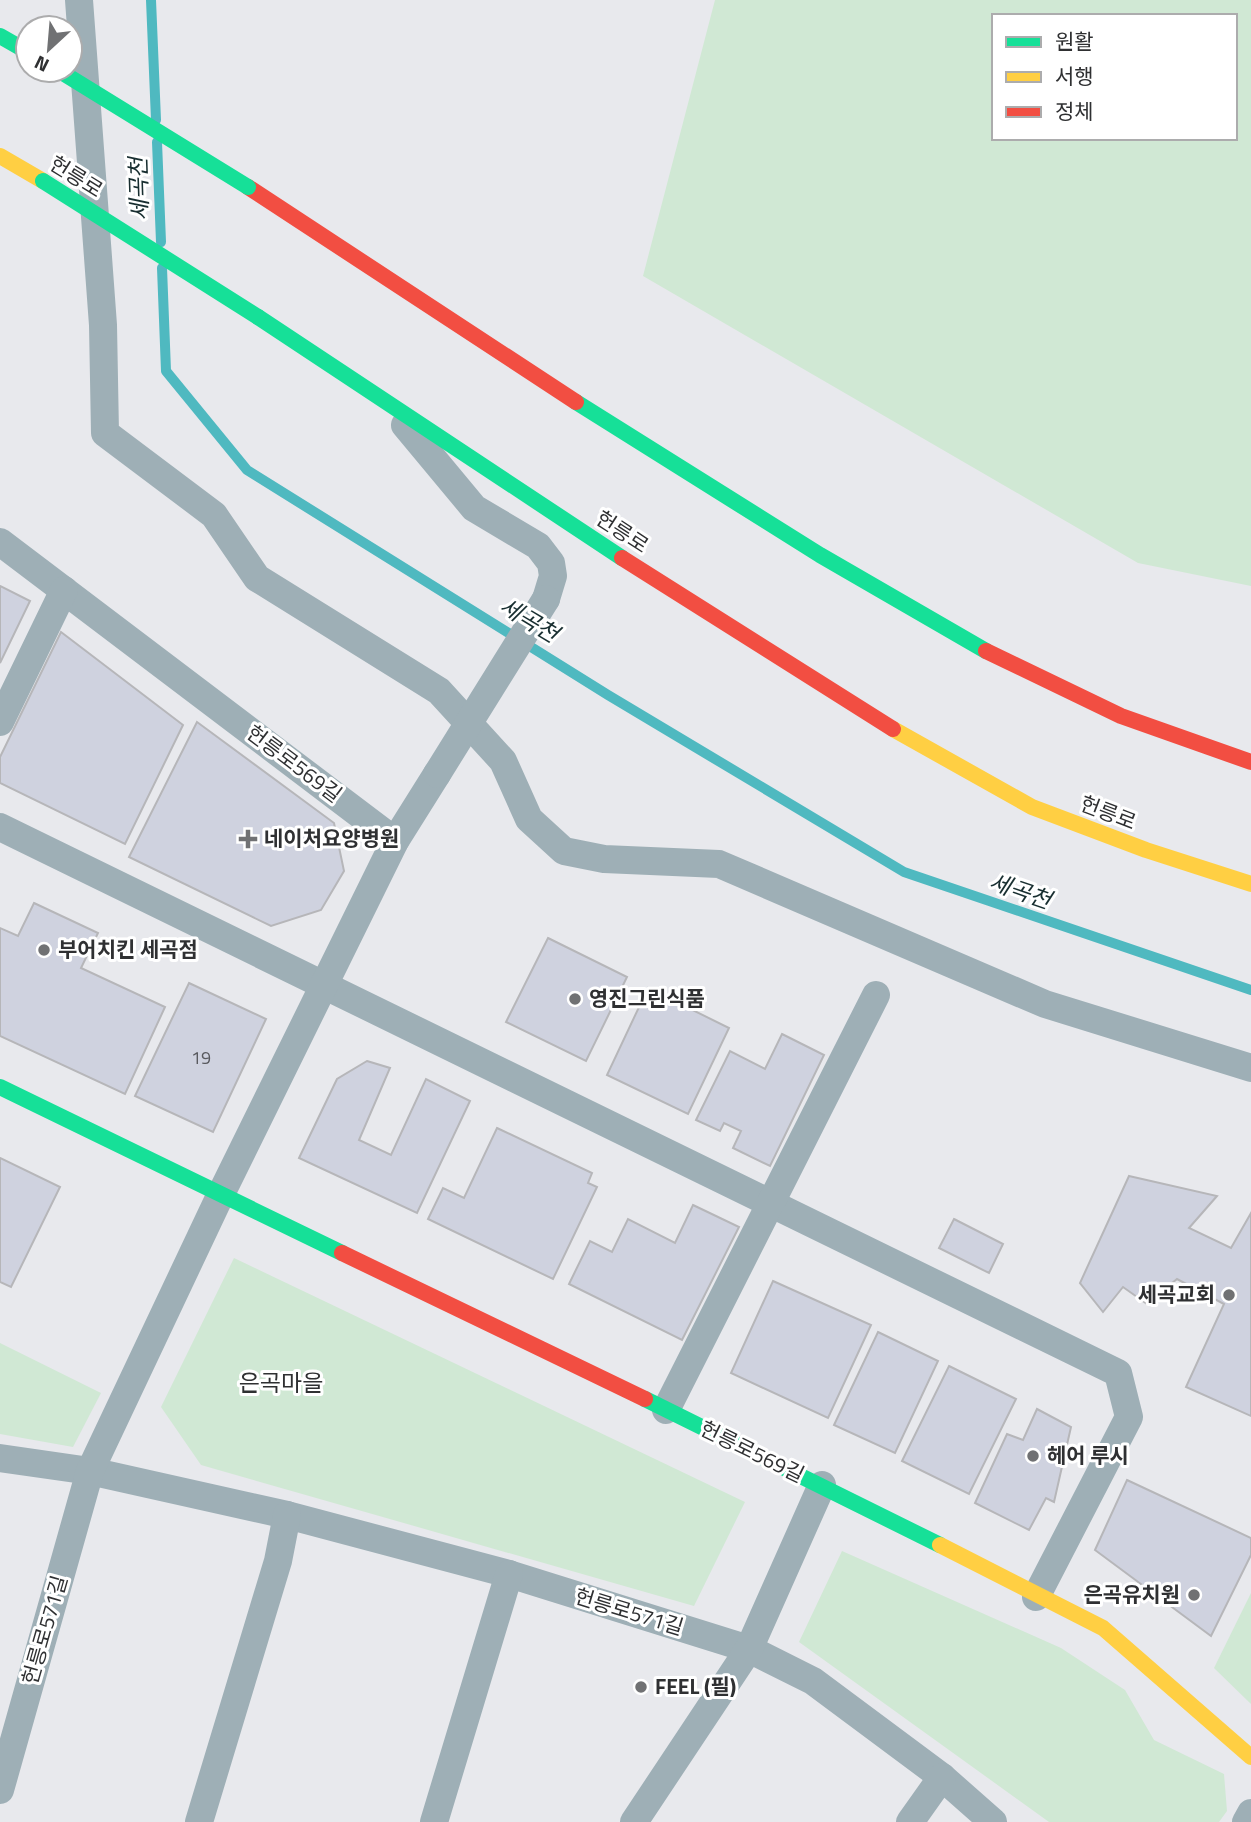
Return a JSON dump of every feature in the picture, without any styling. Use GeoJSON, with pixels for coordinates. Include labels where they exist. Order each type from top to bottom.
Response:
{"type":"FeatureCollection","features":[{"type":"Feature","properties":{"kind":"main road"},"geometry":{"type":"LineString","coordinates":[[81,84],[248,187],[575,404],[874,588],[991,656],[1098,708],[1251,762]]}},
{"type":"Feature","properties":{"kind":"main road","name":"헌릉로"},"geometry":{"type":"LineString","coordinates":[[0,156],[258,317],[389,406],[923,748],[1032,807],[1146,850],[1251,884]]}},
{"type":"Feature","properties":{"kind":"main road","name":"헌릉로569길"},"geometry":{"type":"LineString","coordinates":[[0,1087],[220,1196],[822,1485],[1036,1597],[1103,1628],[1251,1758]]}},
{"type":"Feature","properties":{"kind":"street"},"geometry":{"type":"LineString","coordinates":[[79,0],[103,325],[105,433],[214,515],[257,578],[439,691],[503,761],[529,819],[564,851],[604,859],[719,864],[1045,1004],[1251,1068]]}},
{"type":"Feature","properties":{"kind":"street"},"geometry":{"type":"LineString","coordinates":[[90,1471],[220,1196],[395,841],[546,599],[553,576],[551,563],[538,546],[474,508],[389,406]]}},
{"type":"Feature","properties":{"kind":"street","name":"헌릉로569길"},"geometry":{"type":"LineString","coordinates":[[0,542],[395,841]]}},
{"type":"Feature","properties":{"kind":"street"},"geometry":{"type":"LineString","coordinates":[[0,722],[64,590]]}},
{"type":"Feature","properties":{"kind":"street"},"geometry":{"type":"LineString","coordinates":[[0,827],[1118,1373],[1129,1417],[1036,1597]]}},
{"type":"Feature","properties":{"kind":"street"},"geometry":{"type":"LineString","coordinates":[[666,1410],[772,1206],[876,995]]}},
{"type":"Feature","properties":{"kind":"street","name":"헌릉로571길"},"geometry":{"type":"LineString","coordinates":[[0,1458],[90,1471],[287,1515],[509,1574],[749,1649],[813,1681],[942,1777],[993,1822]]}},
{"type":"Feature","properties":{"kind":"street","name":"헌릉로571길"},"geometry":{"type":"LineString","coordinates":[[0,1790],[90,1471]]}},
{"type":"Feature","properties":{"kind":"street"},"geometry":{"type":"LineString","coordinates":[[634,1822],[749,1649],[822,1485]]}},
{"type":"Feature","properties":{"kind":"street"},"geometry":{"type":"LineString","coordinates":[[199,1822],[278,1561],[287,1515]]}},
{"type":"Feature","properties":{"kind":"street"},"geometry":{"type":"LineString","coordinates":[[434,1822],[509,1574]]}},
{"type":"Feature","properties":{"kind":"street"},"geometry":{"type":"LineString","coordinates":[[910,1822],[942,1777]]}},
{"type":"Feature","properties":{"kind":"street"},"geometry":{"type":"LineString","coordinates":[[1246,1822],[1251,1813]]}},
{"type":"Feature","properties":{"kind":"green space"},"geometry":{"type":"Polygon","coordinates":[[[715,0],[1251,0],[1251,586],[1138,563],[643,276],[715,0]]]}},
{"type":"Feature","properties":{"kind":"green space"},"geometry":{"type":"Polygon","coordinates":[[[234,1258],[745,1502],[694,1606],[201,1465],[161,1407],[234,1258]]]}},
{"type":"Feature","properties":{"kind":"green space"},"geometry":{"type":"Polygon","coordinates":[[[0,1343],[101,1393],[73,1447],[0,1434],[0,1343]]]}},
{"type":"Feature","properties":{"kind":"green space"},"geometry":{"type":"Polygon","coordinates":[[[842,1551],[1061,1648],[1125,1690],[1154,1740],[1224,1774],[1227,1811],[1219,1822],[1049,1822],[799,1642],[842,1551]]]}},
{"type":"Feature","properties":{"kind":"green space"},"geometry":{"type":"Polygon","coordinates":[[[1251,1593],[1251,1704],[1214,1668],[1251,1593]]]}},
{"type":"Feature","properties":{"kind":"building"},"geometry":{"type":"Polygon","coordinates":[[[0,586],[30,601],[0,663],[0,586]]]}},
{"type":"Feature","properties":{"kind":"building"},"geometry":{"type":"Polygon","coordinates":[[[61,632],[183,725],[125,844],[0,783],[0,757],[61,632]]]}},
{"type":"Feature","properties":{"kind":"building"},"geometry":{"type":"Polygon","coordinates":[[[197,722],[334,823],[344,871],[321,910],[271,926],[129,857],[197,722]]]}},
{"type":"Feature","properties":{"kind":"building"},"geometry":{"type":"Polygon","coordinates":[[[34,903],[98,933],[81,968],[165,1007],[125,1094],[0,1036],[0,928],[18,936],[34,903]]]}},
{"type":"Feature","properties":{"kind":"building"},"geometry":{"type":"Polygon","coordinates":[[[548,938],[627,977],[586,1061],[506,1022],[548,938]]]}},
{"type":"Feature","properties":{"kind":"building"},"geometry":{"type":"Polygon","coordinates":[[[189,983],[266,1019],[213,1132],[135,1096],[189,983]]]}},
{"type":"Feature","properties":{"kind":"building"},"geometry":{"type":"Polygon","coordinates":[[[648,988],[729,1028],[688,1114],[607,1075],[648,988]]]}},
{"type":"Feature","properties":{"kind":"building"},"geometry":{"type":"Polygon","coordinates":[[[782,1034],[824,1055],[770,1166],[733,1148],[741,1131],[724,1123],[720,1131],[696,1120],[730,1051],[765,1069],[782,1034]]]}},
{"type":"Feature","properties":{"kind":"building"},"geometry":{"type":"Polygon","coordinates":[[[367,1061],[390,1068],[359,1140],[391,1155],[426,1079],[470,1101],[417,1213],[299,1158],[337,1079],[367,1061]]]}},
{"type":"Feature","properties":{"kind":"building"},"geometry":{"type":"Polygon","coordinates":[[[497,1128],[592,1173],[588,1183],[597,1187],[553,1279],[428,1219],[443,1188],[464,1198],[497,1128]]]}},
{"type":"Feature","properties":{"kind":"building"},"geometry":{"type":"Polygon","coordinates":[[[0,1158],[60,1187],[11,1287],[0,1282],[0,1158]]]}},
{"type":"Feature","properties":{"kind":"building","name":"세곡교회"},"geometry":{"type":"Polygon","coordinates":[[[1129,1176],[1217,1196],[1189,1228],[1231,1248],[1251,1213],[1251,1416],[1186,1387],[1224,1304],[1177,1279],[1147,1304],[1123,1287],[1103,1312],[1080,1283],[1129,1176]]]}},
{"type":"Feature","properties":{"kind":"building"},"geometry":{"type":"Polygon","coordinates":[[[693,1205],[739,1227],[682,1340],[569,1284],[590,1241],[612,1252],[628,1219],[675,1243],[693,1205]]]}},
{"type":"Feature","properties":{"kind":"building"},"geometry":{"type":"Polygon","coordinates":[[[954,1219],[1003,1244],[989,1273],[939,1248],[954,1219]]]}},
{"type":"Feature","properties":{"kind":"building"},"geometry":{"type":"Polygon","coordinates":[[[773,1281],[871,1325],[828,1418],[731,1373],[773,1281]]]}},
{"type":"Feature","properties":{"kind":"building"},"geometry":{"type":"Polygon","coordinates":[[[878,1332],[938,1361],[895,1453],[834,1425],[878,1332]]]}},
{"type":"Feature","properties":{"kind":"building"},"geometry":{"type":"Polygon","coordinates":[[[949,1366],[1016,1399],[969,1494],[902,1461],[949,1366]]]}},
{"type":"Feature","properties":{"kind":"building"},"geometry":{"type":"Polygon","coordinates":[[[1037,1409],[1071,1427],[1054,1502],[1046,1498],[1029,1530],[975,1503],[1007,1434],[1023,1440],[1037,1409]]]}},
{"type":"Feature","properties":{"kind":"building","name":"은곡유치원"},"geometry":{"type":"Polygon","coordinates":[[[1127,1480],[1251,1538],[1251,1555],[1211,1636],[1095,1550],[1127,1480]]]}},
{"type":"Feature","properties":{"kind":"waterway","name":"세곡천"},"geometry":{"type":"LineString","coordinates":[[151,0],[156,120]]}},
{"type":"Feature","properties":{"kind":"waterway","name":"세곡천"},"geometry":{"type":"LineString","coordinates":[[157,142],[161,242]]}},
{"type":"Feature","properties":{"kind":"waterway","name":"세곡천"},"geometry":{"type":"LineString","coordinates":[[162,268],[166,371],[247,470],[608,695],[904,872],[1251,990]]}},
{"type":"Feature","properties":{"kind":"traffic: fast"},"geometry":{"type":"LineString","coordinates":[[0,36],[14,44]]}},
{"type":"Feature","properties":{"kind":"traffic: fast"},"geometry":{"type":"LineString","coordinates":[[81,84],[248,187]]}},
{"type":"Feature","properties":{"kind":"traffic: fast"},"geometry":{"type":"LineString","coordinates":[[43,181],[258,317]]}},
{"type":"Feature","properties":{"kind":"traffic: fast"},"geometry":{"type":"LineString","coordinates":[[258,317],[622,558]]}},
{"type":"Feature","properties":{"kind":"traffic: fast"},"geometry":{"type":"LineString","coordinates":[[576,402],[820,555],[986,651]]}},
{"type":"Feature","properties":{"kind":"traffic: fast"},"geometry":{"type":"LineString","coordinates":[[0,1087],[342,1253]]}},
{"type":"Feature","properties":{"kind":"traffic: fast"},"geometry":{"type":"LineString","coordinates":[[645,1399],[940,1545]]}},
{"type":"Feature","properties":{"kind":"traffic: slow"},"geometry":{"type":"LineString","coordinates":[[0,156],[43,181]]}},
{"type":"Feature","properties":{"kind":"traffic: slow"},"geometry":{"type":"LineString","coordinates":[[893,729],[1032,807],[1146,850],[1251,884]]}},
{"type":"Feature","properties":{"kind":"traffic: slow"},"geometry":{"type":"LineString","coordinates":[[940,1545],[1103,1628],[1251,1757]]}},
{"type":"Feature","properties":{"kind":"traffic: jam"},"geometry":{"type":"LineString","coordinates":[[248,187],[576,402]]}},
{"type":"Feature","properties":{"kind":"traffic: jam"},"geometry":{"type":"LineString","coordinates":[[622,558],[893,729]]}},
{"type":"Feature","properties":{"kind":"traffic: jam"},"geometry":{"type":"LineString","coordinates":[[986,651],[1121,716],[1251,762]]}},
{"type":"Feature","properties":{"kind":"traffic: jam"},"geometry":{"type":"LineString","coordinates":[[342,1253],[645,1399]]}},
{"type":"Feature","properties":{"kind":"place","name":"네이처요양병원"},"geometry":{"type":"Point","coordinates":[248,839]}},
{"type":"Feature","properties":{"kind":"place","name":"부어치킨 세곡점"},"geometry":{"type":"Point","coordinates":[44,950]}},
{"type":"Feature","properties":{"kind":"place","name":"영진그린식품"},"geometry":{"type":"Point","coordinates":[575,999]}},
{"type":"Feature","properties":{"kind":"place","name":"세곡교회"},"geometry":{"type":"Point","coordinates":[1229,1295]}},
{"type":"Feature","properties":{"kind":"place","name":"헤어 루시"},"geometry":{"type":"Point","coordinates":[1033,1456]}},
{"type":"Feature","properties":{"kind":"place","name":"은곡유치원"},"geometry":{"type":"Point","coordinates":[1194,1595]}},
{"type":"Feature","properties":{"kind":"place","name":"FEEL (필)"},"geometry":{"type":"Point","coordinates":[641,1687]}},
{"type":"Feature","properties":{"kind":"district","name":"은곡마을"},"geometry":{"type":"Point","coordinates":[281,1383]}}]}
